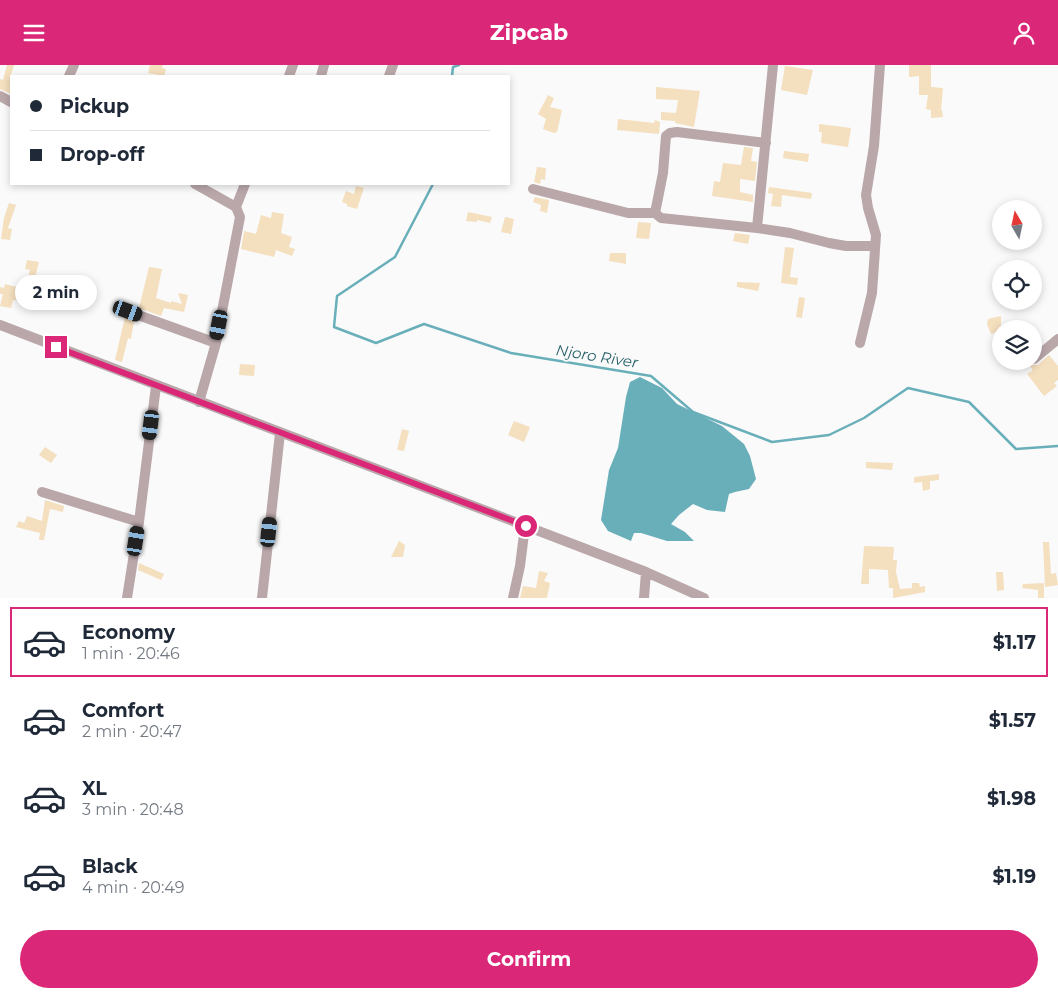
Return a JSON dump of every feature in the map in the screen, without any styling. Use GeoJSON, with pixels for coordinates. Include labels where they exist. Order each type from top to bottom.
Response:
{"type":"FeatureCollection","features":[{"type":"Feature","properties":{"kind":"street"},"geometry":{"type":"LineString","coordinates":[[757,228],[773,65]]}},
{"type":"Feature","properties":{"kind":"street"},"geometry":{"type":"LineString","coordinates":[[860,343],[872,293],[876,235],[866,195],[874,146],[880,65]]}},
{"type":"Feature","properties":{"kind":"street"},"geometry":{"type":"LineString","coordinates":[[655,213],[663,173],[666,136],[668,134],[677,132],[766,143]]}},
{"type":"Feature","properties":{"kind":"street"},"geometry":{"type":"LineString","coordinates":[[197,185],[236,207],[240,214],[216,343],[199,403]]}},
{"type":"Feature","properties":{"kind":"street"},"geometry":{"type":"LineString","coordinates":[[236,207],[245,185]]}},
{"type":"Feature","properties":{"kind":"street"},"geometry":{"type":"LineString","coordinates":[[533,189],[628,213],[655,213],[661,218],[757,228],[790,233],[846,246],[872,246],[874,248]]}},
{"type":"Feature","properties":{"kind":"street"},"geometry":{"type":"LineString","coordinates":[[128,311],[216,343]]}},
{"type":"Feature","properties":{"kind":"street"},"geometry":{"type":"LineString","coordinates":[[0,325],[199,403],[646,572],[704,598]]}},
{"type":"Feature","properties":{"kind":"street"},"geometry":{"type":"LineString","coordinates":[[1042,352],[1058,339]]}},
{"type":"Feature","properties":{"kind":"street"},"geometry":{"type":"LineString","coordinates":[[127,598],[139,522],[156,386]]}},
{"type":"Feature","properties":{"kind":"street"},"geometry":{"type":"LineString","coordinates":[[262,598],[280,433]]}},
{"type":"Feature","properties":{"kind":"street"},"geometry":{"type":"LineString","coordinates":[[42,492],[139,522]]}},
{"type":"Feature","properties":{"kind":"street"},"geometry":{"type":"LineString","coordinates":[[513,598],[526,526]]}},
{"type":"Feature","properties":{"kind":"street"},"geometry":{"type":"LineString","coordinates":[[644,598],[646,572]]}},
{"type":"Feature","properties":{"kind":"water"},"geometry":{"type":"Polygon","coordinates":[[[640,377],[662,388],[677,404],[722,426],[744,444],[750,456],[756,479],[749,489],[729,494],[725,512],[707,510],[693,504],[671,524],[685,532],[694,541],[667,541],[641,533],[634,533],[631,541],[608,531],[601,520],[609,470],[618,448],[630,382],[640,377]]]}},
{"type":"Feature","properties":{"kind":"building"},"geometry":{"type":"Polygon","coordinates":[[[7,65],[14,65],[10,75],[10,94],[0,89],[0,79],[3,80],[7,65]]]}},
{"type":"Feature","properties":{"kind":"building"},"geometry":{"type":"Polygon","coordinates":[[[150,65],[163,65],[162,68],[166,69],[164,75],[148,73],[150,65]]]}},
{"type":"Feature","properties":{"kind":"building"},"geometry":{"type":"Polygon","coordinates":[[[909,65],[931,65],[931,87],[943,88],[941,110],[943,117],[931,118],[931,110],[926,109],[928,95],[919,95],[919,76],[909,77],[909,65]]]}},
{"type":"Feature","properties":{"kind":"building"},"geometry":{"type":"Polygon","coordinates":[[[785,66],[813,70],[807,95],[781,90],[785,66]]]}},
{"type":"Feature","properties":{"kind":"building"},"geometry":{"type":"Polygon","coordinates":[[[656,87],[700,91],[694,127],[675,123],[675,121],[661,120],[661,112],[676,113],[678,100],[656,99],[656,87]]]}},
{"type":"Feature","properties":{"kind":"building"},"geometry":{"type":"Polygon","coordinates":[[[548,95],[554,98],[550,107],[562,110],[557,132],[554,133],[543,129],[546,119],[538,114],[548,95]]]}},
{"type":"Feature","properties":{"kind":"building"},"geometry":{"type":"Polygon","coordinates":[[[618,119],[654,123],[655,120],[660,122],[659,134],[617,130],[618,119]]]}},
{"type":"Feature","properties":{"kind":"building"},"geometry":{"type":"Polygon","coordinates":[[[819,124],[851,128],[848,147],[821,143],[822,132],[819,132],[819,124]]]}},
{"type":"Feature","properties":{"kind":"building"},"geometry":{"type":"Polygon","coordinates":[[[744,147],[753,148],[751,161],[757,162],[755,181],[740,179],[740,192],[753,195],[753,202],[712,196],[714,181],[720,182],[723,163],[741,165],[744,147]]]}},
{"type":"Feature","properties":{"kind":"building"},"geometry":{"type":"Polygon","coordinates":[[[784,151],[809,154],[808,162],[783,158],[784,151]]]}},
{"type":"Feature","properties":{"kind":"building"},"geometry":{"type":"Polygon","coordinates":[[[537,167],[546,168],[545,180],[541,179],[540,184],[534,182],[537,167]]]}},
{"type":"Feature","properties":{"kind":"building"},"geometry":{"type":"Polygon","coordinates":[[[356,186],[364,188],[357,209],[347,206],[347,204],[342,202],[346,191],[354,194],[356,186]]]}},
{"type":"Feature","properties":{"kind":"building"},"geometry":{"type":"Polygon","coordinates":[[[769,187],[812,193],[811,199],[782,195],[781,207],[771,206],[773,194],[768,193],[769,187]]]}},
{"type":"Feature","properties":{"kind":"building"},"geometry":{"type":"Polygon","coordinates":[[[535,197],[549,200],[547,213],[540,211],[541,205],[533,202],[535,197]]]}},
{"type":"Feature","properties":{"kind":"building"},"geometry":{"type":"Polygon","coordinates":[[[9,203],[16,205],[8,228],[12,229],[10,240],[1,239],[4,218],[9,203]]]}},
{"type":"Feature","properties":{"kind":"building"},"geometry":{"type":"Polygon","coordinates":[[[272,212],[284,214],[281,233],[292,237],[289,247],[295,249],[292,256],[276,250],[274,257],[241,249],[244,231],[256,234],[261,215],[271,218],[272,212]]]}},
{"type":"Feature","properties":{"kind":"building"},"geometry":{"type":"Polygon","coordinates":[[[468,212],[492,217],[490,223],[477,220],[477,222],[466,221],[468,212]]]}},
{"type":"Feature","properties":{"kind":"building"},"geometry":{"type":"Polygon","coordinates":[[[505,217],[514,219],[511,234],[501,232],[505,217]]]}},
{"type":"Feature","properties":{"kind":"building"},"geometry":{"type":"Polygon","coordinates":[[[638,222],[651,223],[649,239],[636,238],[638,222]]]}},
{"type":"Feature","properties":{"kind":"building"},"geometry":{"type":"Polygon","coordinates":[[[735,233],[750,235],[748,244],[733,241],[735,233]]]}},
{"type":"Feature","properties":{"kind":"building"},"geometry":{"type":"Polygon","coordinates":[[[785,247],[794,248],[790,277],[798,278],[797,285],[781,283],[785,247]]]}},
{"type":"Feature","properties":{"kind":"building"},"geometry":{"type":"Polygon","coordinates":[[[610,253],[626,253],[626,264],[609,261],[610,253]]]}},
{"type":"Feature","properties":{"kind":"building"},"geometry":{"type":"Polygon","coordinates":[[[27,260],[39,262],[33,285],[26,284],[30,270],[25,269],[27,260]]]}},
{"type":"Feature","properties":{"kind":"building"},"geometry":{"type":"Polygon","coordinates":[[[149,267],[162,269],[156,298],[182,304],[178,293],[188,295],[184,312],[164,308],[161,316],[139,308],[149,267]]]}},
{"type":"Feature","properties":{"kind":"building"},"geometry":{"type":"Polygon","coordinates":[[[737,282],[760,283],[758,291],[737,287],[737,282]]]}},
{"type":"Feature","properties":{"kind":"building"},"geometry":{"type":"Polygon","coordinates":[[[5,284],[28,290],[26,302],[13,300],[11,308],[0,306],[3,294],[0,294],[0,287],[4,288],[5,284]]]}},
{"type":"Feature","properties":{"kind":"building"},"geometry":{"type":"Polygon","coordinates":[[[799,297],[805,298],[802,318],[796,317],[799,297]]]}},
{"type":"Feature","properties":{"kind":"building"},"geometry":{"type":"Polygon","coordinates":[[[1001,316],[1001,320],[992,320],[991,334],[987,324],[988,319],[1001,316]]]}},
{"type":"Feature","properties":{"kind":"building"},"geometry":{"type":"Polygon","coordinates":[[[125,317],[134,321],[131,339],[128,338],[122,362],[115,360],[125,317]]]}},
{"type":"Feature","properties":{"kind":"building"},"geometry":{"type":"Polygon","coordinates":[[[1049,355],[1058,366],[1058,380],[1054,383],[1057,386],[1044,396],[1027,374],[1033,370],[1042,370],[1042,361],[1049,355]]]}},
{"type":"Feature","properties":{"kind":"building"},"geometry":{"type":"Polygon","coordinates":[[[240,364],[255,365],[254,376],[239,375],[240,364]]]}},
{"type":"Feature","properties":{"kind":"building"},"geometry":{"type":"Polygon","coordinates":[[[514,421],[530,427],[524,442],[508,435],[514,421]]]}},
{"type":"Feature","properties":{"kind":"building"},"geometry":{"type":"Polygon","coordinates":[[[402,429],[409,431],[404,451],[397,450],[402,429]]]}},
{"type":"Feature","properties":{"kind":"building"},"geometry":{"type":"Polygon","coordinates":[[[45,447],[57,455],[51,463],[39,455],[45,447]]]}},
{"type":"Feature","properties":{"kind":"building"},"geometry":{"type":"Polygon","coordinates":[[[866,462],[893,463],[892,470],[866,468],[866,462]]]}},
{"type":"Feature","properties":{"kind":"building"},"geometry":{"type":"Polygon","coordinates":[[[939,474],[939,480],[930,481],[930,489],[923,491],[922,482],[914,483],[914,477],[939,474]]]}},
{"type":"Feature","properties":{"kind":"building"},"geometry":{"type":"Polygon","coordinates":[[[45,500],[64,506],[63,512],[50,509],[44,540],[39,540],[40,533],[16,527],[19,521],[24,523],[27,516],[42,521],[45,500]]]}},
{"type":"Feature","properties":{"kind":"building"},"geometry":{"type":"Polygon","coordinates":[[[399,541],[405,545],[403,557],[391,557],[399,541]]]}},
{"type":"Feature","properties":{"kind":"building"},"geometry":{"type":"Polygon","coordinates":[[[1043,542],[1049,542],[1051,574],[1056,573],[1058,585],[1045,587],[1043,542]]]}},
{"type":"Feature","properties":{"kind":"building"},"geometry":{"type":"Polygon","coordinates":[[[864,546],[894,547],[893,560],[897,560],[896,572],[900,589],[912,588],[912,583],[919,583],[920,587],[925,586],[925,592],[893,598],[893,588],[889,588],[888,570],[869,569],[869,584],[861,584],[864,546]]]}},
{"type":"Feature","properties":{"kind":"building"},"geometry":{"type":"Polygon","coordinates":[[[139,563],[164,574],[161,580],[138,570],[139,563]]]}},
{"type":"Feature","properties":{"kind":"building"},"geometry":{"type":"Polygon","coordinates":[[[539,571],[548,573],[544,581],[550,583],[547,598],[520,598],[523,586],[536,588],[539,571]]]}},
{"type":"Feature","properties":{"kind":"building"},"geometry":{"type":"Polygon","coordinates":[[[996,572],[1003,572],[1004,590],[997,591],[996,572]]]}},
{"type":"Feature","properties":{"kind":"building"},"geometry":{"type":"Polygon","coordinates":[[[1044,583],[1044,598],[1038,598],[1038,590],[1022,588],[1023,584],[1044,583]]]}},
{"type":"Feature","properties":{"kind":"waterway","name":"Njoro River"},"geometry":{"type":"LineString","coordinates":[[452,75],[453,67],[459,65]]}},
{"type":"Feature","properties":{"kind":"waterway","name":"Njoro River"},"geometry":{"type":"LineString","coordinates":[[432,185],[395,257],[337,296],[334,327],[376,343],[424,324],[511,353],[651,376],[693,412],[772,442],[829,435],[864,418],[908,388],[969,402],[1016,449],[1058,446]]}},
{"type":"Feature","properties":{"kind":"route"},"geometry":{"type":"LineString","coordinates":[[56,347],[526,526]]}}]}
